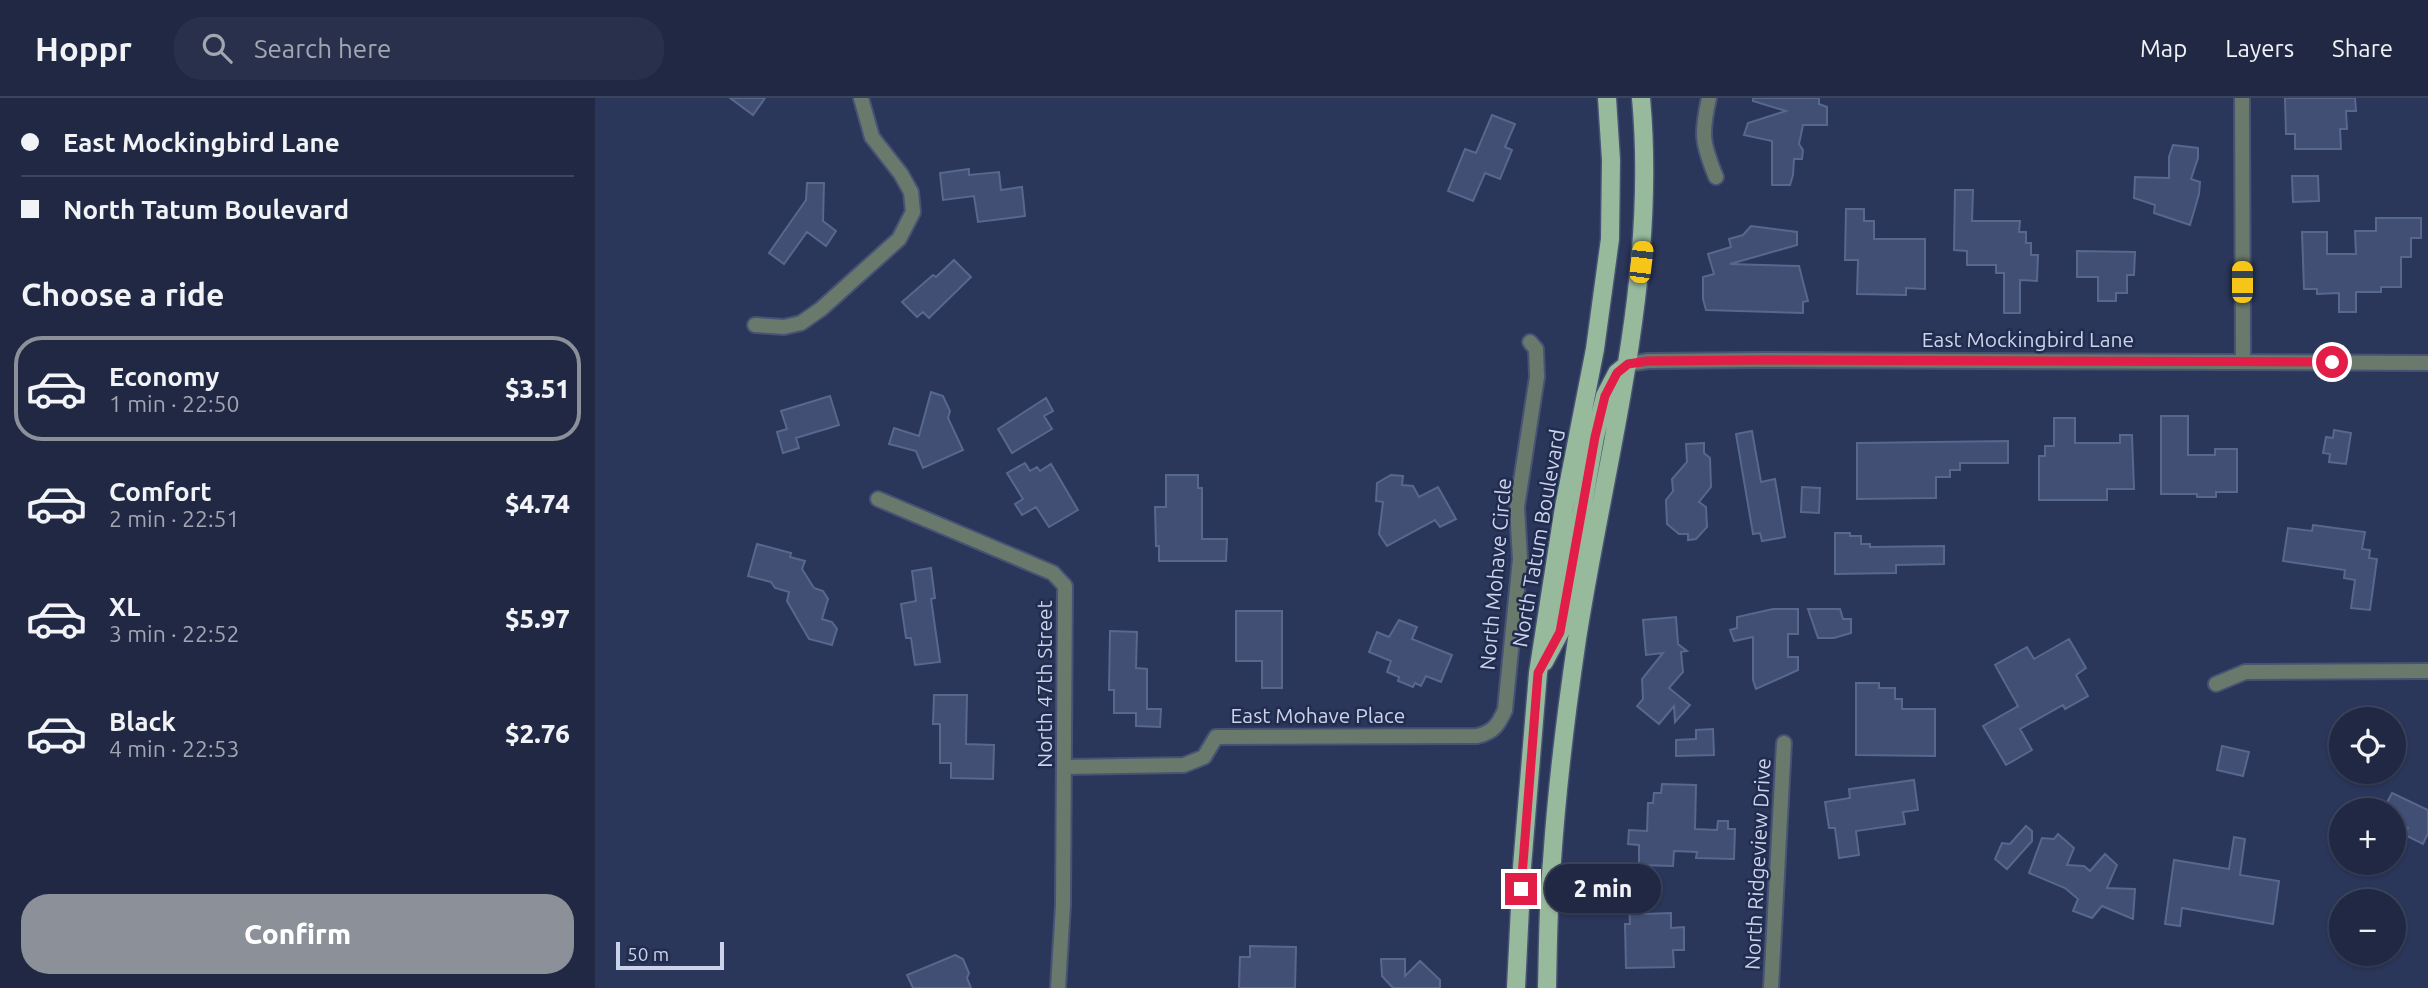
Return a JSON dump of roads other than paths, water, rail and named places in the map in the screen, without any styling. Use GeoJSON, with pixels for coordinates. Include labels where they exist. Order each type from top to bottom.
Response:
{"type":"FeatureCollection","features":[{"type":"Feature","properties":{"kind":"main road","name":"North Tatum Boulevard"},"geometry":{"type":"LineString","coordinates":[[1516,988],[1522,867],[1538,673],[1564,506],[1595,349],[1609,252],[1611,160],[1607,98]]}},
{"type":"Feature","properties":{"kind":"main road"},"geometry":{"type":"LineString","coordinates":[[1547,988],[1551,862],[1563,738],[1577,638],[1628,364],[1644,237],[1641,98]]}},
{"type":"Feature","properties":{"kind":"main road"},"geometry":{"type":"LineString","coordinates":[[1538,673],[1560,632],[1595,437],[1605,396],[1617,373],[1628,364]]}},
{"type":"Feature","properties":{"kind":"street"},"geometry":{"type":"LineString","coordinates":[[755,325],[784,327],[800,323],[821,309],[899,239],[913,212],[911,192],[901,174],[872,137],[861,98]]}},
{"type":"Feature","properties":{"kind":"street"},"geometry":{"type":"LineString","coordinates":[[1709,98],[1703,126],[1704,146],[1716,177]]}},
{"type":"Feature","properties":{"kind":"street"},"geometry":{"type":"LineString","coordinates":[[2242,98],[2242,361]]}},
{"type":"Feature","properties":{"kind":"street","name":"North Mohave Circle"},"geometry":{"type":"LineString","coordinates":[[1498,726],[1505,710],[1519,571],[1517,507],[1537,377],[1536,349],[1529,342]]}},
{"type":"Feature","properties":{"kind":"street","name":"East Mockingbird Lane"},"geometry":{"type":"LineString","coordinates":[[1628,364],[1648,361],[1761,360],[2428,363]]}},
{"type":"Feature","properties":{"kind":"street","name":"North 47th Street"},"geometry":{"type":"LineString","coordinates":[[879,499],[1053,573],[1061,580],[1066,594],[1065,767],[1063,905],[1058,988]]}},
{"type":"Feature","properties":{"kind":"street"},"geometry":{"type":"LineString","coordinates":[[2216,684],[2245,672],[2428,671]]}},
{"type":"Feature","properties":{"kind":"street","name":"East Mohave Place"},"geometry":{"type":"LineString","coordinates":[[1065,767],[1184,765],[1204,757],[1216,737],[1477,736],[1489,733],[1498,726]]}},
{"type":"Feature","properties":{"kind":"street","name":"North Ridgeview Drive"},"geometry":{"type":"LineString","coordinates":[[1772,988],[1784,743]]}}]}
